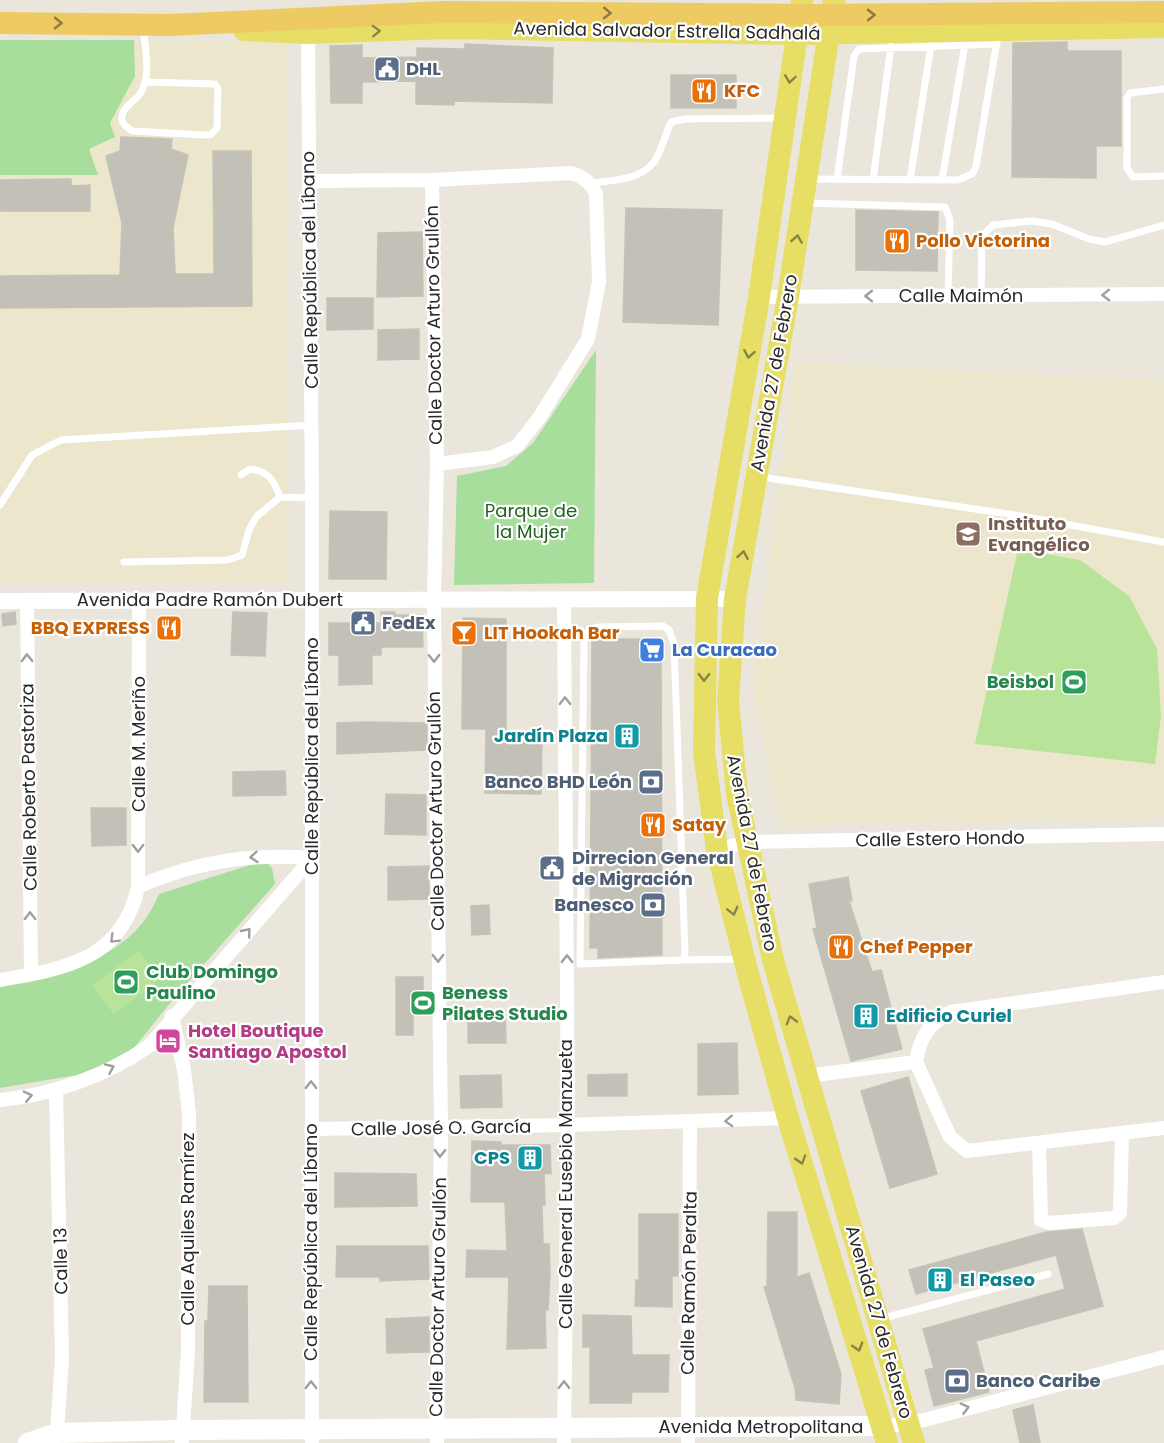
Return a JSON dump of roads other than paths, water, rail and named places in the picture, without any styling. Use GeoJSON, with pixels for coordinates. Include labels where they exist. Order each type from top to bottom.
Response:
{"type":"FeatureCollection","features":[{"type":"Feature","properties":{"kind":"highway","name":"Avenida Salvador Estrella Sadhalá"},"geometry":{"type":"LineString","coordinates":[[0,23],[170,25],[443,12],[800,15],[1164,12]]}},
{"type":"Feature","properties":{"kind":"main road","name":"Avenida 27 de Febrero"},"geometry":{"type":"LineString","coordinates":[[802,0],[759,297],[708,598],[704,752],[717,850],[745,959],[788,1118],[885,1435]]}},
{"type":"Feature","properties":{"kind":"main road","name":"Avenida 27 de Febrero"},"geometry":{"type":"LineString","coordinates":[[834,0],[788,297],[735,599],[728,701],[731,751],[746,842],[773,960],[911,1433]]}},
{"type":"Feature","properties":{"kind":"main road","name":"Avenida Salvador Estrella Sadhalá"},"geometry":{"type":"LineString","coordinates":[[170,25],[308,33],[448,28],[998,36],[1164,27]]}},
{"type":"Feature","properties":{"kind":"main road","name":"Avenida Metropolitana"},"geometry":{"type":"LineString","coordinates":[[28,1443],[57,1433],[182,1437],[885,1435]]}},
{"type":"Feature","properties":{"kind":"street","name":"Calle República del Líbano"},"geometry":{"type":"LineString","coordinates":[[308,33],[312,425],[312,1437]]}},
{"type":"Feature","properties":{"kind":"street"},"geometry":{"type":"LineString","coordinates":[[309,181],[432,180],[571,172],[582,176],[590,183],[596,194],[599,282],[588,339],[539,418],[517,446],[493,457],[436,464]]}},
{"type":"Feature","properties":{"kind":"street","name":"Calle Doctor Arturo Grullón"},"geometry":{"type":"LineString","coordinates":[[432,180],[436,464],[434,600],[441,1128],[437,1437]]}},
{"type":"Feature","properties":{"kind":"street","name":"Calle Maimón"},"geometry":{"type":"LineString","coordinates":[[759,297],[1164,294]]}},
{"type":"Feature","properties":{"kind":"street","name":"Avenida Padre Ramón Dubert"},"geometry":{"type":"LineString","coordinates":[[0,601],[735,599]]}},
{"type":"Feature","properties":{"kind":"street","name":"Calle Roberto Pastoriza"},"geometry":{"type":"LineString","coordinates":[[27,600],[31,974]]}},
{"type":"Feature","properties":{"kind":"street","name":"Calle M. Meriño"},"geometry":{"type":"LineString","coordinates":[[0,980],[76,961],[109,944],[130,917],[138,887],[139,600]]}},
{"type":"Feature","properties":{"kind":"street","name":"Calle General Eusebio Manzueta"},"geometry":{"type":"LineString","coordinates":[[564,600],[568,1125],[564,1436]]}},
{"type":"Feature","properties":{"kind":"street","name":"Calle Estero Hondo"},"geometry":{"type":"LineString","coordinates":[[717,850],[746,842],[1164,834]]}},
{"type":"Feature","properties":{"kind":"street"},"geometry":{"type":"LineString","coordinates":[[138,887],[176,873],[237,858],[268,856],[312,858]]}},
{"type":"Feature","properties":{"kind":"street"},"geometry":{"type":"LineString","coordinates":[[0,1101],[56,1090],[130,1059],[161,1034],[172,1016],[312,858]]}},
{"type":"Feature","properties":{"kind":"street"},"geometry":{"type":"LineString","coordinates":[[1164,982],[951,1012],[931,1025],[919,1045],[916,1062],[950,1137],[967,1152],[1164,1128]]}},
{"type":"Feature","properties":{"kind":"street","name":"Calle Aquiles Ramírez"},"geometry":{"type":"LineString","coordinates":[[172,1016],[184,1070],[189,1113],[188,1350],[182,1437]]}},
{"type":"Feature","properties":{"kind":"street"},"geometry":{"type":"LineString","coordinates":[[807,1076],[916,1062]]}},
{"type":"Feature","properties":{"kind":"street","name":"Calle 13"},"geometry":{"type":"LineString","coordinates":[[56,1090],[62,1336],[57,1433]]}},
{"type":"Feature","properties":{"kind":"street","name":"Calle José O. García"},"geometry":{"type":"LineString","coordinates":[[311,1129],[441,1128],[788,1118]]}},
{"type":"Feature","properties":{"kind":"street","name":"Calle Ramón Peralta"},"geometry":{"type":"LineString","coordinates":[[688,1435],[690,1122]]}},
{"type":"Feature","properties":{"kind":"street"},"geometry":{"type":"LineString","coordinates":[[1039,1144],[1041,1220],[1049,1223],[1114,1218],[1120,1213],[1122,1133]]}},
{"type":"Feature","properties":{"kind":"street"},"geometry":{"type":"LineString","coordinates":[[885,1435],[911,1433],[1164,1357]]}},
{"type":"Feature","properties":{"kind":"lane"},"geometry":{"type":"LineString","coordinates":[[142,25],[147,63],[146,82],[121,117],[123,124],[132,131],[204,135],[210,135],[218,128],[218,88],[215,84],[146,82]]}},
{"type":"Feature","properties":{"kind":"lane"},"geometry":{"type":"LineString","coordinates":[[806,179],[873,180],[966,179],[976,167],[998,36],[965,44],[863,47],[854,56],[837,179]]}},
{"type":"Feature","properties":{"kind":"lane"},"geometry":{"type":"LineString","coordinates":[[942,180],[965,44]]}},
{"type":"Feature","properties":{"kind":"lane"},"geometry":{"type":"LineString","coordinates":[[910,180],[931,45]]}},
{"type":"Feature","properties":{"kind":"lane"},"geometry":{"type":"LineString","coordinates":[[873,180],[891,46]]}},
{"type":"Feature","properties":{"kind":"lane"},"geometry":{"type":"LineString","coordinates":[[1164,89],[1137,90],[1130,93],[1127,168],[1132,177],[1164,176]]}},
{"type":"Feature","properties":{"kind":"lane"},"geometry":{"type":"LineString","coordinates":[[590,183],[620,179],[639,172],[653,163],[671,122],[685,119],[784,118]]}},
{"type":"Feature","properties":{"kind":"lane"},"geometry":{"type":"LineString","coordinates":[[803,203],[945,207],[950,220],[948,296]]}},
{"type":"Feature","properties":{"kind":"lane"},"geometry":{"type":"LineString","coordinates":[[981,296],[982,242],[984,234],[993,225],[1041,221],[1089,239],[1105,242],[1164,225]]}},
{"type":"Feature","properties":{"kind":"lane"},"geometry":{"type":"LineString","coordinates":[[0,505],[32,455],[61,440],[312,425]]}},
{"type":"Feature","properties":{"kind":"lane"},"geometry":{"type":"LineString","coordinates":[[241,475],[249,469],[262,470],[269,476],[280,497]]}},
{"type":"Feature","properties":{"kind":"lane"},"geometry":{"type":"LineString","coordinates":[[756,477],[1015,515],[1164,542]]}},
{"type":"Feature","properties":{"kind":"lane"},"geometry":{"type":"LineString","coordinates":[[124,562],[228,560],[242,555],[249,530],[256,517],[280,497],[312,498]]}},
{"type":"Feature","properties":{"kind":"lane"},"geometry":{"type":"LineString","coordinates":[[683,960],[685,952],[673,636],[663,626],[598,627],[589,630],[582,645],[580,964],[745,959]]}},
{"type":"Feature","properties":{"kind":"lane"},"geometry":{"type":"LineString","coordinates":[[877,1320],[1048,1274]]}},
{"type":"Feature","properties":{"kind":"place","name":"DHL"},"geometry":{"type":"Point","coordinates":[387,69]}},
{"type":"Feature","properties":{"kind":"place","name":"KFC"},"geometry":{"type":"Point","coordinates":[704,91]}},
{"type":"Feature","properties":{"kind":"place","name":"Pollo Victorina"},"geometry":{"type":"Point","coordinates":[897,241]}},
{"type":"Feature","properties":{"kind":"place","name":"Instituto Evangélico"},"geometry":{"type":"Point","coordinates":[968,534]}},
{"type":"Feature","properties":{"kind":"place","name":"FedEx"},"geometry":{"type":"Point","coordinates":[363,623]}},
{"type":"Feature","properties":{"kind":"place","name":"BBQ EXPRESS"},"geometry":{"type":"Point","coordinates":[169,628]}},
{"type":"Feature","properties":{"kind":"place","name":"LIT Hookah Bar"},"geometry":{"type":"Point","coordinates":[464,633]}},
{"type":"Feature","properties":{"kind":"place","name":"La Curacao"},"geometry":{"type":"Point","coordinates":[652,650]}},
{"type":"Feature","properties":{"kind":"place","name":"Beisbol"},"geometry":{"type":"Point","coordinates":[1074,682]}},
{"type":"Feature","properties":{"kind":"place","name":"Jardín Plaza"},"geometry":{"type":"Point","coordinates":[627,736]}},
{"type":"Feature","properties":{"kind":"place","name":"Banco BHD León"},"geometry":{"type":"Point","coordinates":[651,782]}},
{"type":"Feature","properties":{"kind":"place","name":"Satay"},"geometry":{"type":"Point","coordinates":[653,825]}},
{"type":"Feature","properties":{"kind":"place","name":"Dirrecion General de Migración"},"geometry":{"type":"Point","coordinates":[552,868]}},
{"type":"Feature","properties":{"kind":"place","name":"Banesco"},"geometry":{"type":"Point","coordinates":[653,905]}},
{"type":"Feature","properties":{"kind":"place","name":"Chef Pepper"},"geometry":{"type":"Point","coordinates":[841,947]}},
{"type":"Feature","properties":{"kind":"place","name":"Club Domingo Paulino"},"geometry":{"type":"Point","coordinates":[126,982]}},
{"type":"Feature","properties":{"kind":"place","name":"Beness Pilates Studio"},"geometry":{"type":"Point","coordinates":[423,1003]}},
{"type":"Feature","properties":{"kind":"place","name":"Edificio Curiel"},"geometry":{"type":"Point","coordinates":[866,1016]}},
{"type":"Feature","properties":{"kind":"place","name":"Hotel Boutique Santiago Apostol"},"geometry":{"type":"Point","coordinates":[168,1041]}},
{"type":"Feature","properties":{"kind":"place","name":"CPS"},"geometry":{"type":"Point","coordinates":[530,1158]}},
{"type":"Feature","properties":{"kind":"place","name":"El Paseo"},"geometry":{"type":"Point","coordinates":[940,1280]}},
{"type":"Feature","properties":{"kind":"place","name":"Banco Caribe"},"geometry":{"type":"Point","coordinates":[957,1381]}},
{"type":"Feature","properties":{"kind":"park label","name":"Parque de la Mujer"},"geometry":{"type":"Point","coordinates":[531,521]}}]}
